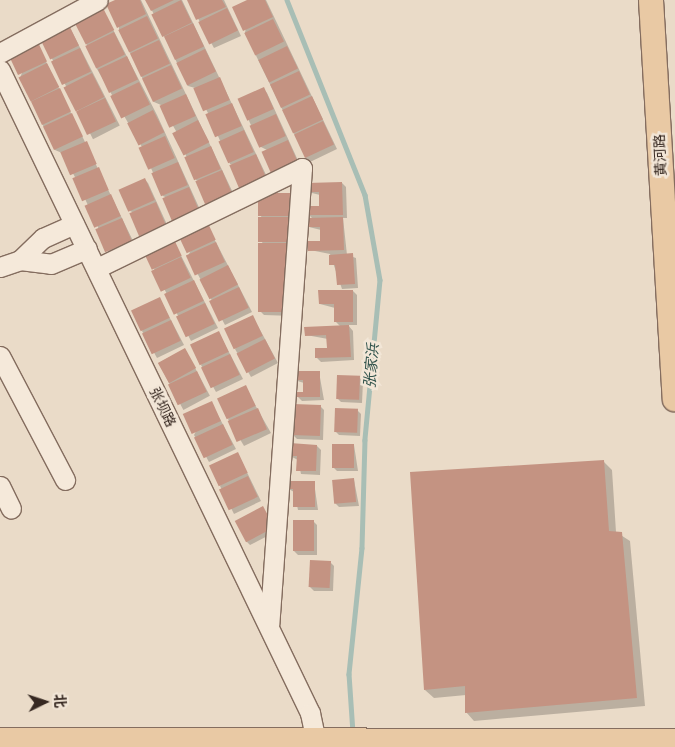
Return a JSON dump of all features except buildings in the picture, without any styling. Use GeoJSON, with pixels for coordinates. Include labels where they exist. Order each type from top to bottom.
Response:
{"type":"FeatureCollection","features":[{"type":"Feature","properties":{"kind":"main road","name":"黄河路"},"geometry":{"type":"LineString","coordinates":[[651,0],[675,399]]}},
{"type":"Feature","properties":{"kind":"main road"},"geometry":{"type":"LineString","coordinates":[[2,740],[316,742],[354,738],[675,741]]}},
{"type":"Feature","properties":{"kind":"street"},"geometry":{"type":"LineString","coordinates":[[0,53],[98,0]]}},
{"type":"Feature","properties":{"kind":"street","name":"张坝路"},"geometry":{"type":"LineString","coordinates":[[0,70],[86,249],[97,268],[310,714],[316,742]]}},
{"type":"Feature","properties":{"kind":"street"},"geometry":{"type":"LineString","coordinates":[[97,268],[302,168],[268,626]]}},
{"type":"Feature","properties":{"kind":"street"},"geometry":{"type":"LineString","coordinates":[[0,267],[20,260],[43,238],[74,224]]}},
{"type":"Feature","properties":{"kind":"street"},"geometry":{"type":"LineString","coordinates":[[20,260],[52,264],[86,249]]}},
{"type":"Feature","properties":{"kind":"street"},"geometry":{"type":"LineString","coordinates":[[0,356],[65,480]]}},
{"type":"Feature","properties":{"kind":"street"},"geometry":{"type":"LineString","coordinates":[[0,486],[11,509]]}},
{"type":"Feature","properties":{"kind":"waterway","name":"张家浜"},"geometry":{"type":"LineString","coordinates":[[287,0],[365,195],[380,280],[365,440],[362,548],[349,674],[353,733]]}}]}
